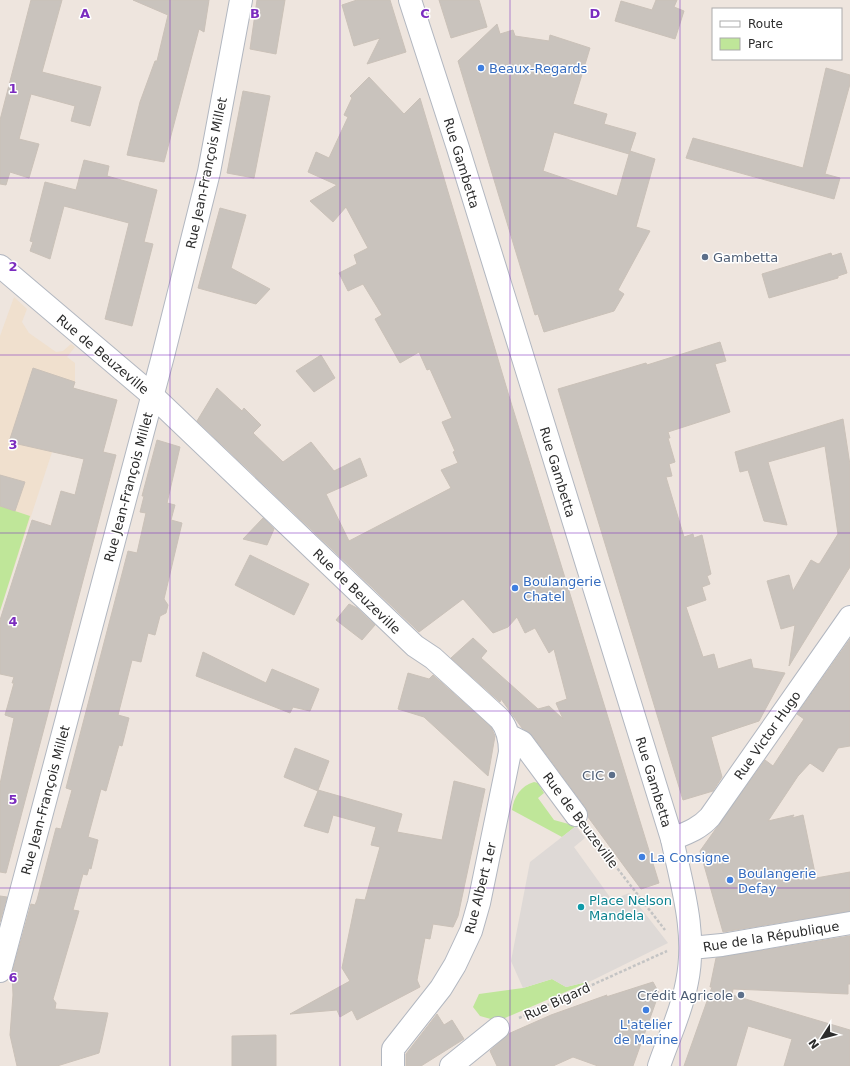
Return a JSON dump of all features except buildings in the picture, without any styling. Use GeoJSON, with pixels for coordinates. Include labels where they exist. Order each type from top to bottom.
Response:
{"type":"FeatureCollection","features":[{"type":"Feature","properties":{"kind":"street","name":"Rue Jean-François Millet"},"geometry":{"type":"LineString","coordinates":[[0,971],[152,395],[209,172],[241,0]]}},
{"type":"Feature","properties":{"kind":"street","name":"Rue Gambetta"},"geometry":{"type":"LineString","coordinates":[[410,0],[458,148],[672,838],[688,913],[681,949],[687,984],[659,1066]]}},
{"type":"Feature","properties":{"kind":"street","name":"Rue de Beuzeville"},"geometry":{"type":"LineString","coordinates":[[0,266],[152,395],[415,646],[433,658],[500,719],[510,736],[522,742],[576,815]]}},
{"type":"Feature","properties":{"kind":"street","name":"Rue Victor Hugo"},"geometry":{"type":"LineString","coordinates":[[672,838],[694,830],[710,817],[850,617]]}},
{"type":"Feature","properties":{"kind":"street","name":"Rue Albert 1er"},"geometry":{"type":"LineString","coordinates":[[393,1066],[393,1049],[441,988],[455,965],[471,931],[479,903],[510,752],[510,736]]}},
{"type":"Feature","properties":{"kind":"street","name":"Rue de la République"},"geometry":{"type":"LineString","coordinates":[[681,949],[722,945],[850,923]]}},
{"type":"Feature","properties":{"kind":"street"},"geometry":{"type":"LineString","coordinates":[[451,1066],[498,1028]]}},
{"type":"Feature","properties":{"kind":"path","name":"Rue de Beuzeville"},"geometry":{"type":"LineString","coordinates":[[576,815],[666,931]]}},
{"type":"Feature","properties":{"kind":"path","name":"Rue Bigard"},"geometry":{"type":"LineString","coordinates":[[498,1028],[681,949]]}},
{"type":"Feature","properties":{"kind":"shaded area"},"geometry":{"type":"Polygon","coordinates":[[[14,297],[27,309],[22,322],[29,333],[56,352],[63,351],[71,344],[75,347],[67,357],[75,363],[75,382],[0,611],[0,336],[14,297]]]}},
{"type":"Feature","properties":{"kind":"shaded area","name":"Place Nelson Mandela"},"geometry":{"type":"Polygon","coordinates":[[[576,826],[585,838],[574,847],[612,900],[629,893],[668,943],[591,981],[566,987],[552,979],[523,988],[511,961],[530,862],[576,826]]]}},
{"type":"Feature","properties":{"kind":"green space"},"geometry":{"type":"Polygon","coordinates":[[[0,506],[30,516],[0,611],[0,506]]]}},
{"type":"Feature","properties":{"kind":"green space"},"geometry":{"type":"Polygon","coordinates":[[[534,782],[538,783],[544,793],[538,798],[554,820],[576,826],[562,837],[512,810],[514,800],[519,792],[525,786],[534,782]]]}},
{"type":"Feature","properties":{"kind":"green space"},"geometry":{"type":"Polygon","coordinates":[[[552,979],[566,987],[591,981],[498,1021],[480,1016],[473,1007],[479,994],[523,988],[552,979]]]}},
{"type":"Feature","properties":{"kind":"place","name":"Beaux-Regards"},"geometry":{"type":"Point","coordinates":[481,68]}},
{"type":"Feature","properties":{"kind":"place","name":"Gambetta"},"geometry":{"type":"Point","coordinates":[705,257]}},
{"type":"Feature","properties":{"kind":"place","name":"Boulangerie Chatel"},"geometry":{"type":"Point","coordinates":[515,588]}},
{"type":"Feature","properties":{"kind":"place","name":"CIC"},"geometry":{"type":"Point","coordinates":[612,775]}},
{"type":"Feature","properties":{"kind":"place","name":"La Consigne"},"geometry":{"type":"Point","coordinates":[642,857]}},
{"type":"Feature","properties":{"kind":"place","name":"Boulangerie Defay"},"geometry":{"type":"Point","coordinates":[730,880]}},
{"type":"Feature","properties":{"kind":"place","name":"Place Nelson Mandela"},"geometry":{"type":"Point","coordinates":[581,907]}},
{"type":"Feature","properties":{"kind":"place","name":"Crédit Agricole"},"geometry":{"type":"Point","coordinates":[741,995]}},
{"type":"Feature","properties":{"kind":"place","name":"L'atelier de Marine"},"geometry":{"type":"Point","coordinates":[646,1010]}}]}
